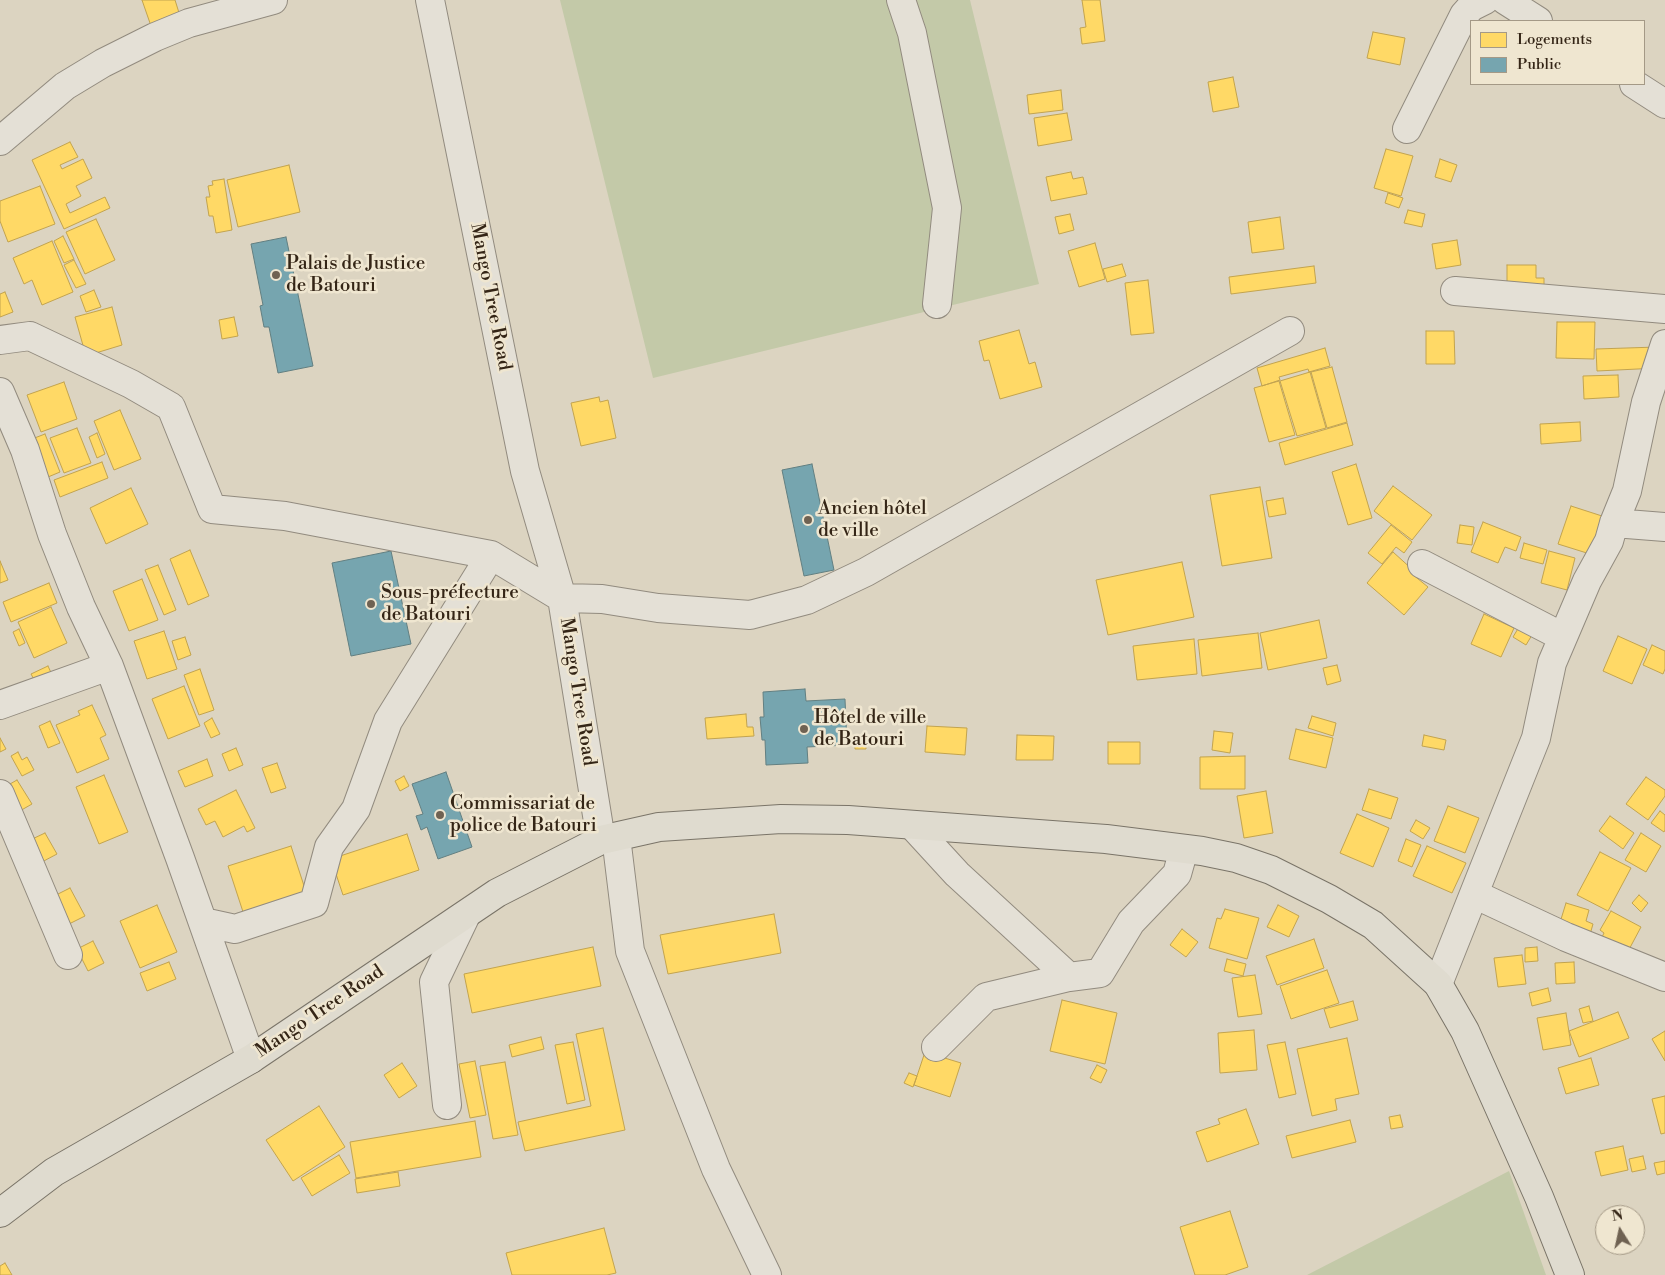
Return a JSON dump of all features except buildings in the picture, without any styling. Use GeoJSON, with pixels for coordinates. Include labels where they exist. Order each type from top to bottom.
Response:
{"type":"FeatureCollection","features":[{"type":"Feature","properties":{"kind":"main road"},"geometry":{"type":"LineString","coordinates":[[609,838],[659,827],[781,819],[848,820],[1106,839],[1184,848],[1236,858],[1271,870],[1329,899],[1373,925],[1438,984],[1465,1032],[1539,1197],[1570,1275]]}},
{"type":"Feature","properties":{"kind":"main road","name":"Mango Tree Road"},"geometry":{"type":"LineString","coordinates":[[0,1213],[54,1172],[251,1059],[498,893],[609,838]]}},
{"type":"Feature","properties":{"kind":"street"},"geometry":{"type":"LineString","coordinates":[[0,141],[65,86],[103,63],[155,36],[189,23],[273,0]]}},
{"type":"Feature","properties":{"kind":"street","name":"Mango Tree Road"},"geometry":{"type":"LineString","coordinates":[[430,0],[525,472],[562,598],[609,838]]}},
{"type":"Feature","properties":{"kind":"street"},"geometry":{"type":"LineString","coordinates":[[901,0],[912,33],[947,208],[937,304]]}},
{"type":"Feature","properties":{"kind":"street"},"geometry":{"type":"LineString","coordinates":[[1407,129],[1464,15],[1471,7],[1485,0]]}},
{"type":"Feature","properties":{"kind":"street"},"geometry":{"type":"LineString","coordinates":[[1505,0],[1536,20]]}},
{"type":"Feature","properties":{"kind":"street"},"geometry":{"type":"LineString","coordinates":[[1636,85],[1665,104]]}},
{"type":"Feature","properties":{"kind":"street"},"geometry":{"type":"LineString","coordinates":[[1455,291],[1665,309]]}},
{"type":"Feature","properties":{"kind":"street"},"geometry":{"type":"LineString","coordinates":[[0,340],[30,336],[131,384],[171,408],[212,509],[285,516],[491,555],[562,598],[602,599],[658,608],[750,615],[807,600],[866,572],[941,532],[1290,331]]}},
{"type":"Feature","properties":{"kind":"street"},"geometry":{"type":"LineString","coordinates":[[1438,984],[1536,738],[1552,663],[1587,581],[1609,541],[1626,491],[1646,402],[1665,344]]}},
{"type":"Feature","properties":{"kind":"street"},"geometry":{"type":"LineString","coordinates":[[0,392],[25,450],[52,534],[80,607],[108,666],[203,922],[251,1059]]}},
{"type":"Feature","properties":{"kind":"street"},"geometry":{"type":"LineString","coordinates":[[1614,523],[1665,527]]}},
{"type":"Feature","properties":{"kind":"street"},"geometry":{"type":"LineString","coordinates":[[203,922],[235,929],[314,904],[329,847],[356,809],[388,721],[491,555]]}},
{"type":"Feature","properties":{"kind":"street"},"geometry":{"type":"LineString","coordinates":[[1422,564],[1563,637]]}},
{"type":"Feature","properties":{"kind":"street"},"geometry":{"type":"LineString","coordinates":[[0,705],[108,666]]}},
{"type":"Feature","properties":{"kind":"street"},"geometry":{"type":"LineString","coordinates":[[0,794],[68,955]]}},
{"type":"Feature","properties":{"kind":"street"},"geometry":{"type":"LineString","coordinates":[[912,825],[957,874],[1069,977]]}},
{"type":"Feature","properties":{"kind":"street"},"geometry":{"type":"LineString","coordinates":[[609,838],[630,951],[716,1169],[767,1275]]}},
{"type":"Feature","properties":{"kind":"street"},"geometry":{"type":"LineString","coordinates":[[936,1047],[986,997],[1069,977],[1100,972],[1131,922],[1177,874],[1184,848]]}},
{"type":"Feature","properties":{"kind":"street"},"geometry":{"type":"LineString","coordinates":[[1474,894],[1558,933],[1665,977]]}},
{"type":"Feature","properties":{"kind":"street"},"geometry":{"type":"LineString","coordinates":[[447,1105],[434,982],[466,914]]}},
{"type":"Feature","properties":{"kind":"green space"},"geometry":{"type":"Polygon","coordinates":[[[560,0],[970,0],[1039,284],[653,378],[560,0]]]}},
{"type":"Feature","properties":{"kind":"green space"},"geometry":{"type":"Polygon","coordinates":[[[1509,1171],[1546,1275],[1307,1275],[1509,1171]]]}},
{"type":"Feature","properties":{"kind":"place","name":"Palais de Justice de Batouri"},"geometry":{"type":"Point","coordinates":[276,275]}},
{"type":"Feature","properties":{"kind":"place","name":"Ancien hôtel de ville"},"geometry":{"type":"Point","coordinates":[808,520]}},
{"type":"Feature","properties":{"kind":"place","name":"Sous-préfecture de Batouri"},"geometry":{"type":"Point","coordinates":[371,604]}},
{"type":"Feature","properties":{"kind":"place","name":"Hôtel de ville de Batouri"},"geometry":{"type":"Point","coordinates":[804,729]}},
{"type":"Feature","properties":{"kind":"place","name":"Commissariat de police de Batouri"},"geometry":{"type":"Point","coordinates":[440,815]}}]}
